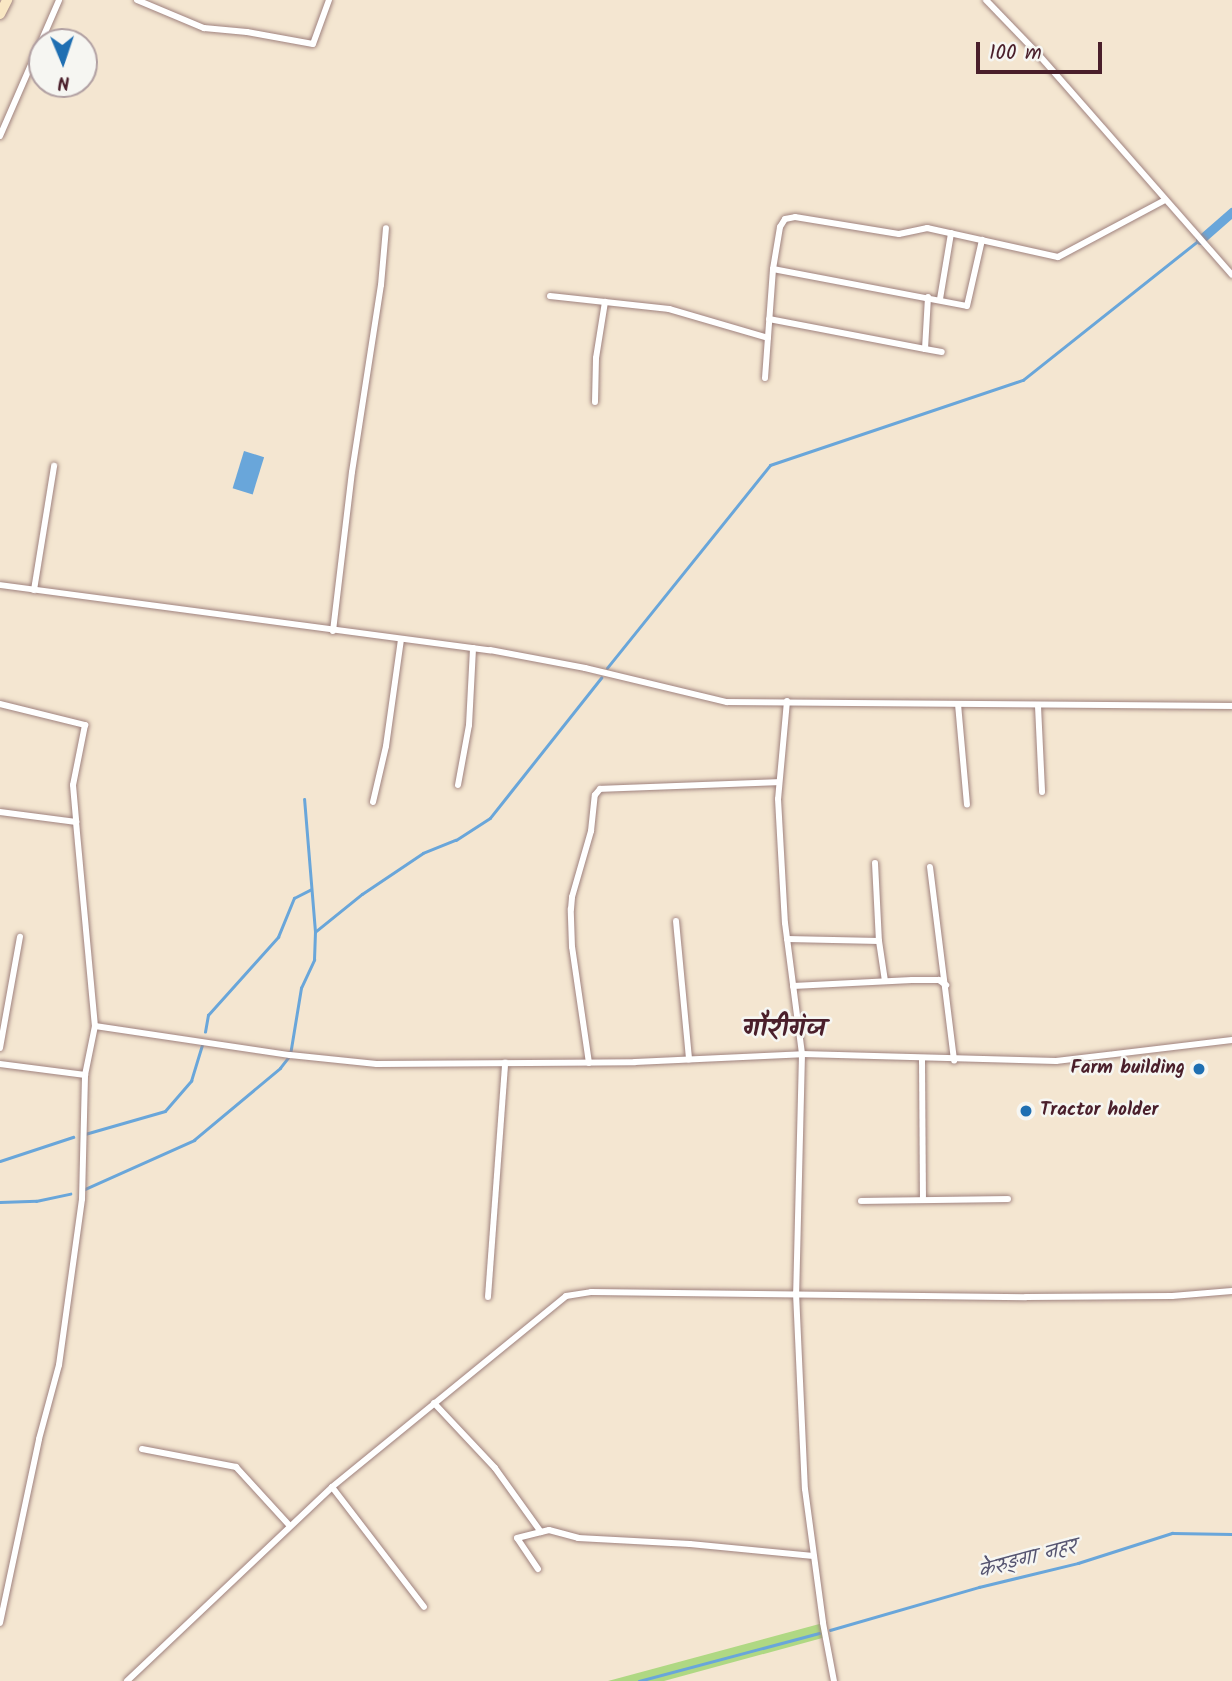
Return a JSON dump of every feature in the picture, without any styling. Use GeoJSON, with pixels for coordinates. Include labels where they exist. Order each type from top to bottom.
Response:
{"type":"FeatureCollection","features":[{"type":"Feature","properties":{"kind":"main road"},"geometry":{"type":"LineString","coordinates":[[0,14],[7,0]]}},
{"type":"Feature","properties":{"kind":"street"},"geometry":{"type":"LineString","coordinates":[[0,135],[59,0]]}},
{"type":"Feature","properties":{"kind":"street"},"geometry":{"type":"LineString","coordinates":[[136,0],[204,28],[247,32],[313,44],[329,0]]}},
{"type":"Feature","properties":{"kind":"street"},"geometry":{"type":"LineString","coordinates":[[986,0],[1038,54],[1232,275]]}},
{"type":"Feature","properties":{"kind":"street"},"geometry":{"type":"LineString","coordinates":[[765,378],[774,269],[780,226],[785,219],[794,217],[900,234],[927,228],[1058,257],[1066,256],[1166,200]]}},
{"type":"Feature","properties":{"kind":"street"},"geometry":{"type":"LineString","coordinates":[[333,631],[352,472],[381,285],[386,228]]}},
{"type":"Feature","properties":{"kind":"street"},"geometry":{"type":"LineString","coordinates":[[940,299],[951,233]]}},
{"type":"Feature","properties":{"kind":"street"},"geometry":{"type":"LineString","coordinates":[[774,269],[970,304],[982,240]]}},
{"type":"Feature","properties":{"kind":"street"},"geometry":{"type":"LineString","coordinates":[[550,296],[669,309],[768,338]]}},
{"type":"Feature","properties":{"kind":"street"},"geometry":{"type":"LineString","coordinates":[[925,349],[928,297]]}},
{"type":"Feature","properties":{"kind":"street"},"geometry":{"type":"LineString","coordinates":[[594,402],[596,358],[605,302]]}},
{"type":"Feature","properties":{"kind":"street"},"geometry":{"type":"LineString","coordinates":[[769,319],[942,352]]}},
{"type":"Feature","properties":{"kind":"street"},"geometry":{"type":"LineString","coordinates":[[34,590],[54,466]]}},
{"type":"Feature","properties":{"kind":"street"},"geometry":{"type":"LineString","coordinates":[[0,585],[472,648],[585,668],[727,702],[1232,706]]}},
{"type":"Feature","properties":{"kind":"street"},"geometry":{"type":"LineString","coordinates":[[373,802],[386,746],[401,639]]}},
{"type":"Feature","properties":{"kind":"street"},"geometry":{"type":"LineString","coordinates":[[458,785],[469,725],[472,648]]}},
{"type":"Feature","properties":{"kind":"street"},"geometry":{"type":"LineString","coordinates":[[787,701],[779,782],[787,939],[802,1054],[796,1293],[805,1489],[834,1681]]}},
{"type":"Feature","properties":{"kind":"street"},"geometry":{"type":"LineString","coordinates":[[0,704],[85,725],[73,785],[95,1026],[85,1074],[82,1199],[59,1365],[38,1439],[0,1623]]}},
{"type":"Feature","properties":{"kind":"street"},"geometry":{"type":"LineString","coordinates":[[958,704],[967,805]]}},
{"type":"Feature","properties":{"kind":"street"},"geometry":{"type":"LineString","coordinates":[[1038,706],[1042,792]]}},
{"type":"Feature","properties":{"kind":"street"},"geometry":{"type":"LineString","coordinates":[[589,1063],[572,947],[571,909],[591,831],[595,795],[600,789],[779,782]]}},
{"type":"Feature","properties":{"kind":"street"},"geometry":{"type":"LineString","coordinates":[[0,812],[76,822]]}},
{"type":"Feature","properties":{"kind":"street"},"geometry":{"type":"LineString","coordinates":[[876,863],[879,941],[885,981]]}},
{"type":"Feature","properties":{"kind":"street"},"geometry":{"type":"LineString","coordinates":[[930,867],[954,1061]]}},
{"type":"Feature","properties":{"kind":"street"},"geometry":{"type":"LineString","coordinates":[[676,921],[689,1059]]}},
{"type":"Feature","properties":{"kind":"street"},"geometry":{"type":"LineString","coordinates":[[0,1048],[20,937]]}},
{"type":"Feature","properties":{"kind":"street"},"geometry":{"type":"LineString","coordinates":[[787,939],[879,941]]}},
{"type":"Feature","properties":{"kind":"street"},"geometry":{"type":"LineString","coordinates":[[793,985],[939,980],[946,985]]}},
{"type":"Feature","properties":{"kind":"street"},"geometry":{"type":"LineString","coordinates":[[95,1026],[350,1062],[589,1063],[802,1054],[954,1061],[1077,1060],[1232,1040]]}},
{"type":"Feature","properties":{"kind":"street"},"geometry":{"type":"LineString","coordinates":[[922,1060],[923,1200]]}},
{"type":"Feature","properties":{"kind":"street"},"geometry":{"type":"LineString","coordinates":[[488,1297],[505,1063]]}},
{"type":"Feature","properties":{"kind":"street"},"geometry":{"type":"LineString","coordinates":[[0,1064],[85,1074]]}},
{"type":"Feature","properties":{"kind":"street"},"geometry":{"type":"LineString","coordinates":[[861,1202],[1008,1199]]}},
{"type":"Feature","properties":{"kind":"street"},"geometry":{"type":"LineString","coordinates":[[127,1681],[332,1487],[566,1296],[591,1292],[1172,1296],[1232,1291]]}},
{"type":"Feature","properties":{"kind":"street"},"geometry":{"type":"LineString","coordinates":[[434,1403],[495,1468],[541,1532]]}},
{"type":"Feature","properties":{"kind":"street"},"geometry":{"type":"LineString","coordinates":[[142,1449],[236,1467],[289,1525]]}},
{"type":"Feature","properties":{"kind":"street"},"geometry":{"type":"LineString","coordinates":[[332,1487],[424,1607]]}},
{"type":"Feature","properties":{"kind":"street"},"geometry":{"type":"LineString","coordinates":[[538,1569],[517,1538],[549,1530],[578,1538],[690,1544],[813,1556]]}},
{"type":"Feature","properties":{"kind":"green space"},"geometry":{"type":"Polygon","coordinates":[[[823,1623],[826,1637],[664,1681],[608,1681],[823,1623]]]}},
{"type":"Feature","properties":{"kind":"water"},"geometry":{"type":"Polygon","coordinates":[[[244,451],[264,457],[253,494],[233,488],[244,451]]]}},
{"type":"Feature","properties":{"kind":"waterway"},"geometry":{"type":"LineString","coordinates":[[1200,240],[1232,212]]}},
{"type":"Feature","properties":{"kind":"waterway"},"geometry":{"type":"LineString","coordinates":[[607,668],[770,465],[1023,380],[1199,240]]}},
{"type":"Feature","properties":{"kind":"waterway"},"geometry":{"type":"LineString","coordinates":[[315,932],[362,894],[423,853],[456,840],[490,818],[601,678]]}},
{"type":"Feature","properties":{"kind":"waterway"},"geometry":{"type":"LineString","coordinates":[[83,1190],[194,1140],[280,1068],[290,1055],[301,988],[314,960],[315,932],[304,799]]}},
{"type":"Feature","properties":{"kind":"waterway"},"geometry":{"type":"LineString","coordinates":[[205,1032],[208,1015],[278,937],[294,898],[310,890]]}},
{"type":"Feature","properties":{"kind":"waterway"},"geometry":{"type":"LineString","coordinates":[[85,1134],[165,1111],[191,1081],[202,1045]]}},
{"type":"Feature","properties":{"kind":"waterway"},"geometry":{"type":"LineString","coordinates":[[0,1161],[73,1137]]}},
{"type":"Feature","properties":{"kind":"waterway"},"geometry":{"type":"LineString","coordinates":[[0,1202],[36,1201],[70,1194]]}},
{"type":"Feature","properties":{"kind":"waterway","name":"केेरुङ्गा नहर"},"geometry":{"type":"LineString","coordinates":[[830,1630],[979,1587],[1078,1563],[1172,1533],[1232,1534]]}},
{"type":"Feature","properties":{"kind":"waterway","name":"केेरुङ्गा नहर"},"geometry":{"type":"LineString","coordinates":[[639,1681],[819,1633]]}},
{"type":"Feature","properties":{"kind":"place","name":"Farm building"},"geometry":{"type":"Point","coordinates":[1199,1069]}},
{"type":"Feature","properties":{"kind":"place","name":"Tractor holder"},"geometry":{"type":"Point","coordinates":[1026,1111]}},
{"type":"Feature","properties":{"kind":"district","name":"गौरीगंज"},"geometry":{"type":"Point","coordinates":[784,1030]}}]}
